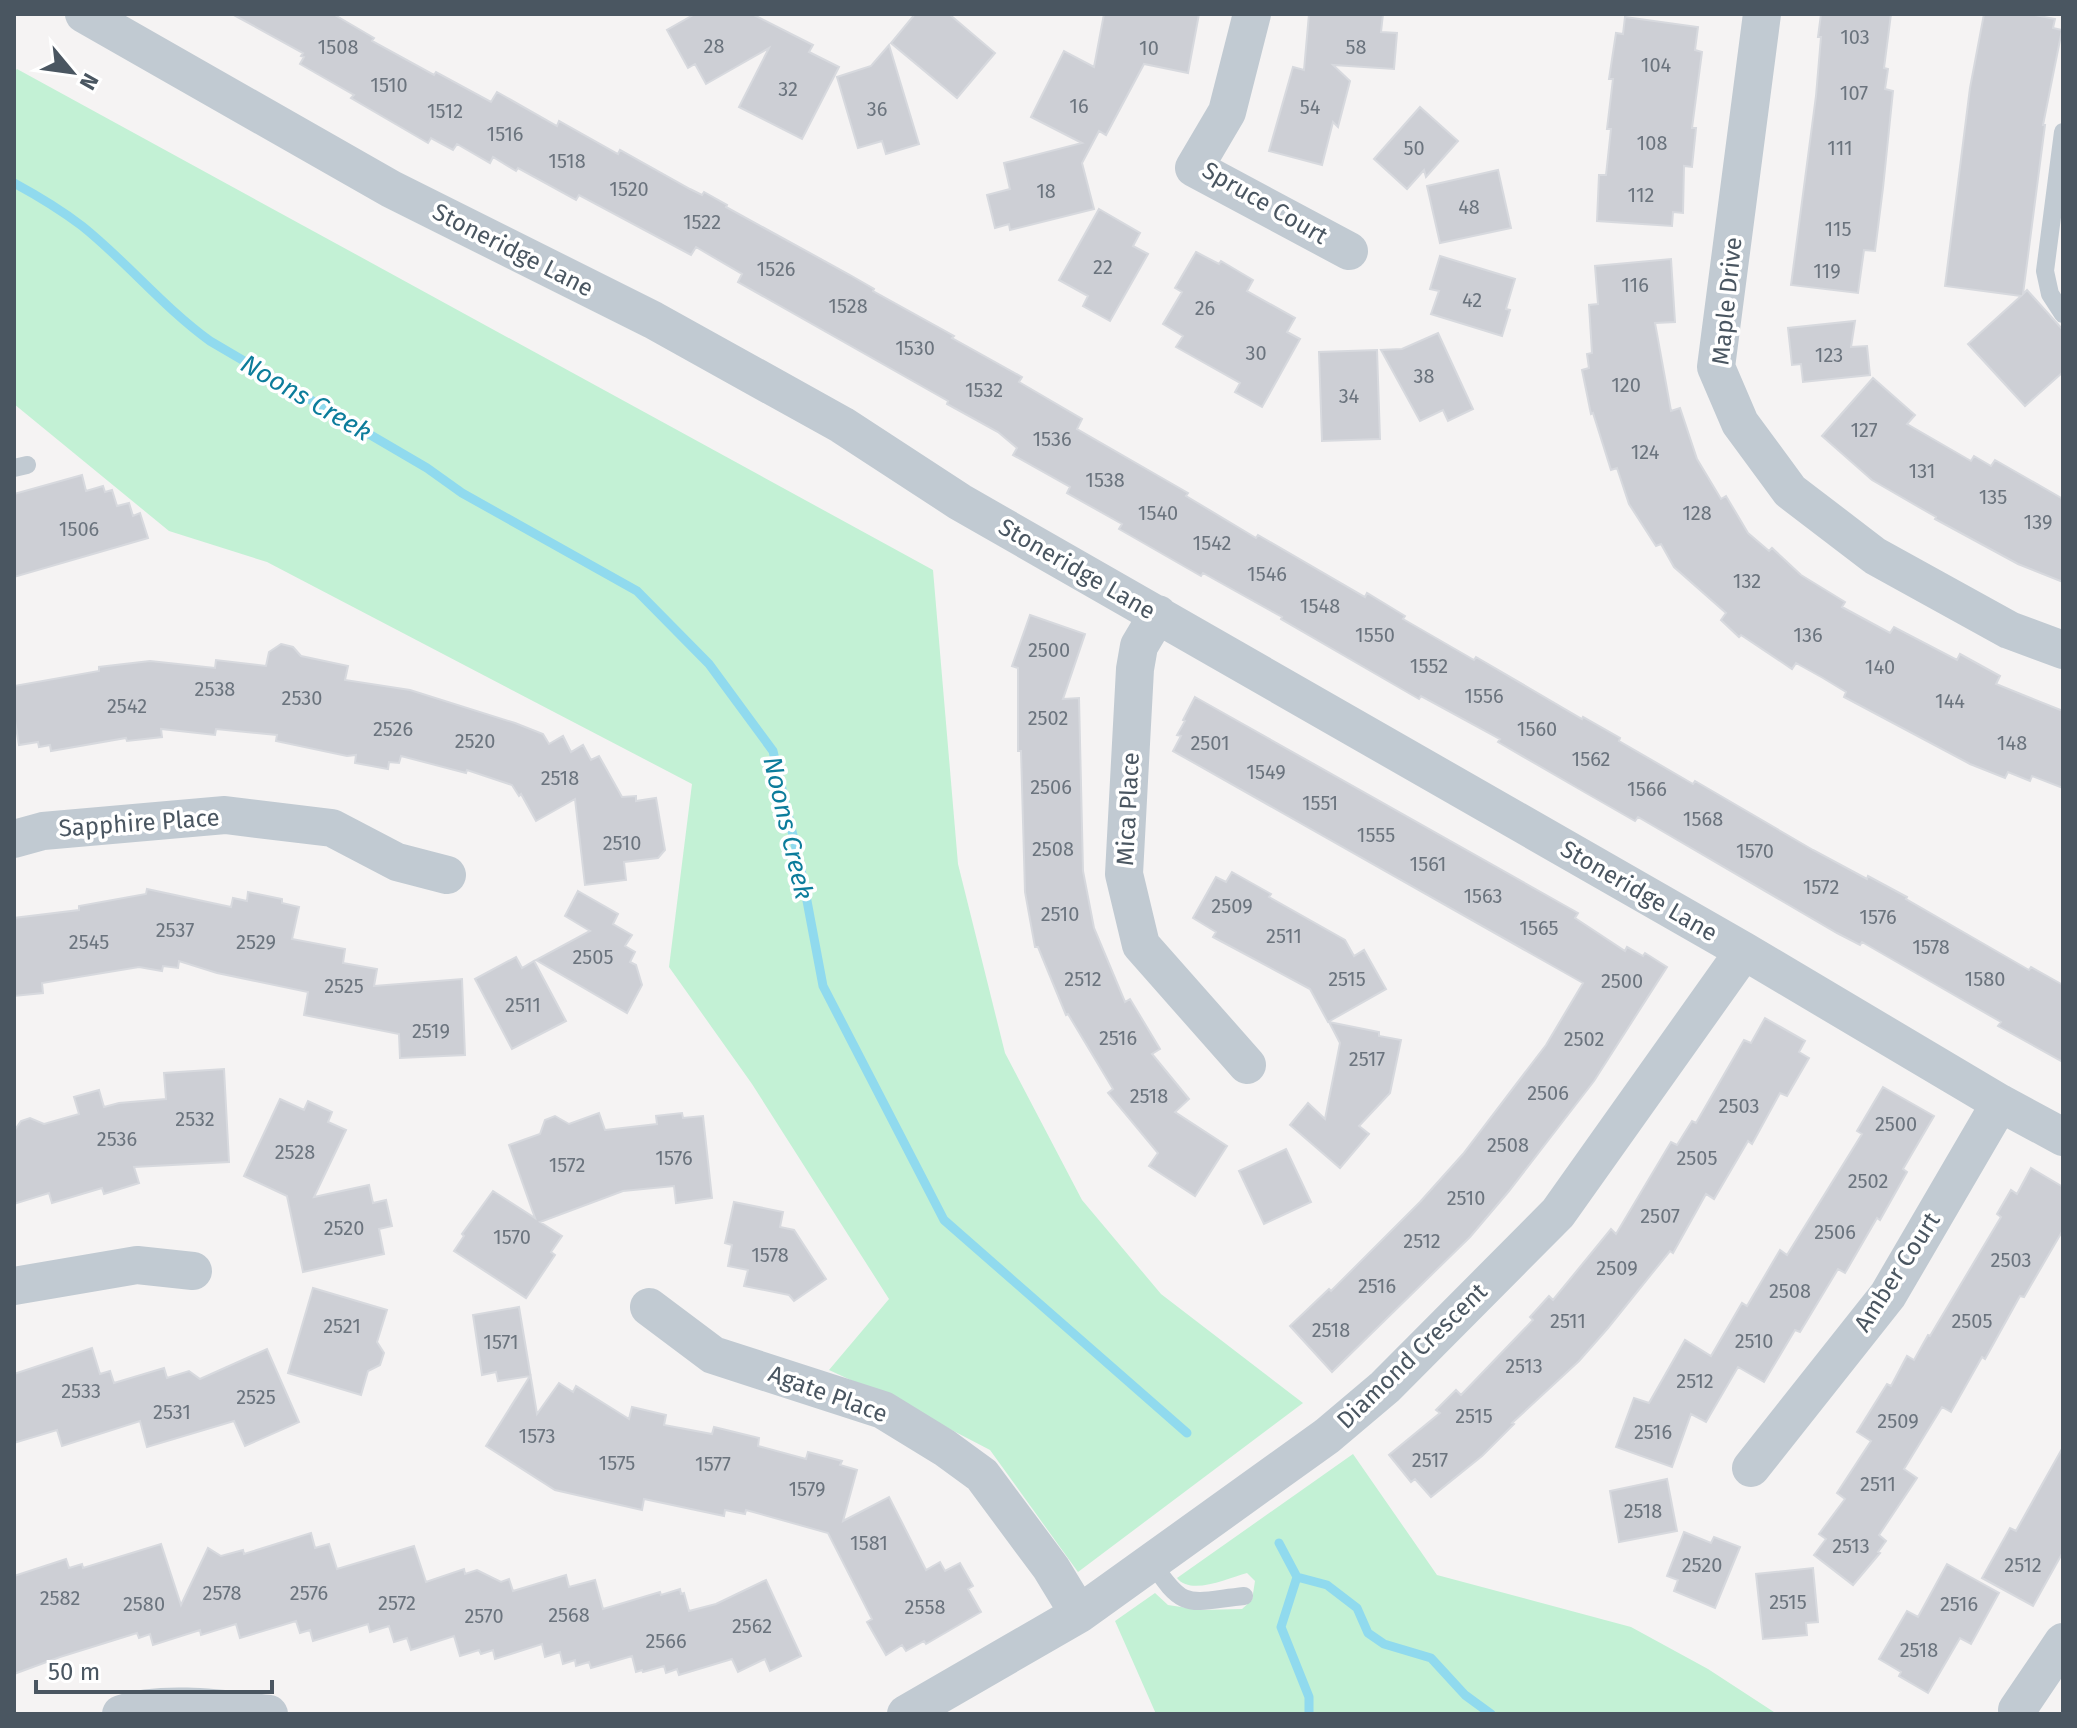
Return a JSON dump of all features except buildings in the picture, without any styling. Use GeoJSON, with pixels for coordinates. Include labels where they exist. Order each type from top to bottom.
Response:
{"type":"FeatureCollection","features":[{"type":"Feature","properties":{"kind":"street","name":"Stoneridge Lane"},"geometry":{"type":"LineString","coordinates":[[84,14],[391,189],[653,320],[828,417],[960,502],[2063,1137]]}},
{"type":"Feature","properties":{"kind":"street","name":"Spruce Court"},"geometry":{"type":"LineString","coordinates":[[1252,14],[1227,112],[1194,168],[1349,251]]}},
{"type":"Feature","properties":{"kind":"street","name":"Maple Drive"},"geometry":{"type":"LineString","coordinates":[[1762,14],[1716,367],[1740,423],[1790,491],[1875,556],[2009,630],[2063,650]]}},
{"type":"Feature","properties":{"kind":"street","name":"Mica Place"},"geometry":{"type":"LineString","coordinates":[[1158,614],[1139,646],[1135,669],[1124,874],[1141,945],[1247,1065]]}},
{"type":"Feature","properties":{"kind":"street","name":"Sapphire Place"},"geometry":{"type":"LineString","coordinates":[[14,839],[43,831],[225,815],[332,828],[397,862],[447,875]]}},
{"type":"Feature","properties":{"kind":"street","name":"Diamond Crescent"},"geometry":{"type":"LineString","coordinates":[[906,1714],[1079,1614],[1327,1436],[1385,1387],[1558,1213],[1744,951]]}},
{"type":"Feature","properties":{"kind":"street","name":"Amber Court"},"geometry":{"type":"LineString","coordinates":[[1751,1468],[1888,1295],[2000,1103]]}},
{"type":"Feature","properties":{"kind":"street"},"geometry":{"type":"LineString","coordinates":[[14,1286],[137,1265],[193,1271]]}},
{"type":"Feature","properties":{"kind":"street","name":"Agate Place"},"geometry":{"type":"LineString","coordinates":[[649,1307],[713,1355],[883,1410],[945,1448],[982,1475],[1051,1568],[1079,1614]]}},
{"type":"Feature","properties":{"kind":"street"},"geometry":{"type":"LineString","coordinates":[[2017,1710],[2063,1642]]}},
{"type":"Feature","properties":{"kind":"street"},"geometry":{"type":"LineString","coordinates":[[121,1714],[141,1708],[269,1714]]}},
{"type":"Feature","properties":{"kind":"lane"},"geometry":{"type":"LineString","coordinates":[[2063,132],[2045,271],[2050,294],[2063,314]]}},
{"type":"Feature","properties":{"kind":"lane"},"geometry":{"type":"LineString","coordinates":[[1152,1562],[1179,1597],[1196,1601],[1244,1596]]}},
{"type":"Feature","properties":{"kind":"green space"},"geometry":{"type":"Polygon","coordinates":[[[17,69],[933,570],[958,864],[1005,1053],[1082,1200],[1161,1294],[1303,1403],[1078,1572],[990,1450],[829,1370],[889,1299],[752,1084],[669,967],[692,784],[267,562],[169,531],[14,404],[14,72],[17,69]]]}},
{"type":"Feature","properties":{"kind":"green space"},"geometry":{"type":"Polygon","coordinates":[[[1353,1454],[1437,1575],[1631,1627],[1708,1669],[1777,1714],[1156,1714],[1115,1621],[1155,1593],[1168,1605],[1201,1610],[1242,1609],[1252,1600],[1255,1581],[1247,1573],[1200,1586],[1191,1586],[1177,1578],[1353,1454]]]}},
{"type":"Feature","properties":{"kind":"waterway","name":"Noons Creek"},"geometry":{"type":"LineString","coordinates":[[14,183],[82,226],[176,314],[210,341],[427,468],[462,493],[637,591],[709,664],[773,751],[801,869],[823,986],[944,1220],[1187,1433]]}},
{"type":"Feature","properties":{"kind":"waterway","name":"Noons Creek"},"geometry":{"type":"LineString","coordinates":[[1279,1543],[1297,1577],[1281,1627],[1309,1697],[1309,1714]]}},
{"type":"Feature","properties":{"kind":"waterway"},"geometry":{"type":"LineString","coordinates":[[1297,1577],[1327,1585],[1357,1608],[1368,1633],[1384,1644],[1431,1658],[1465,1695],[1491,1714]]}}]}
